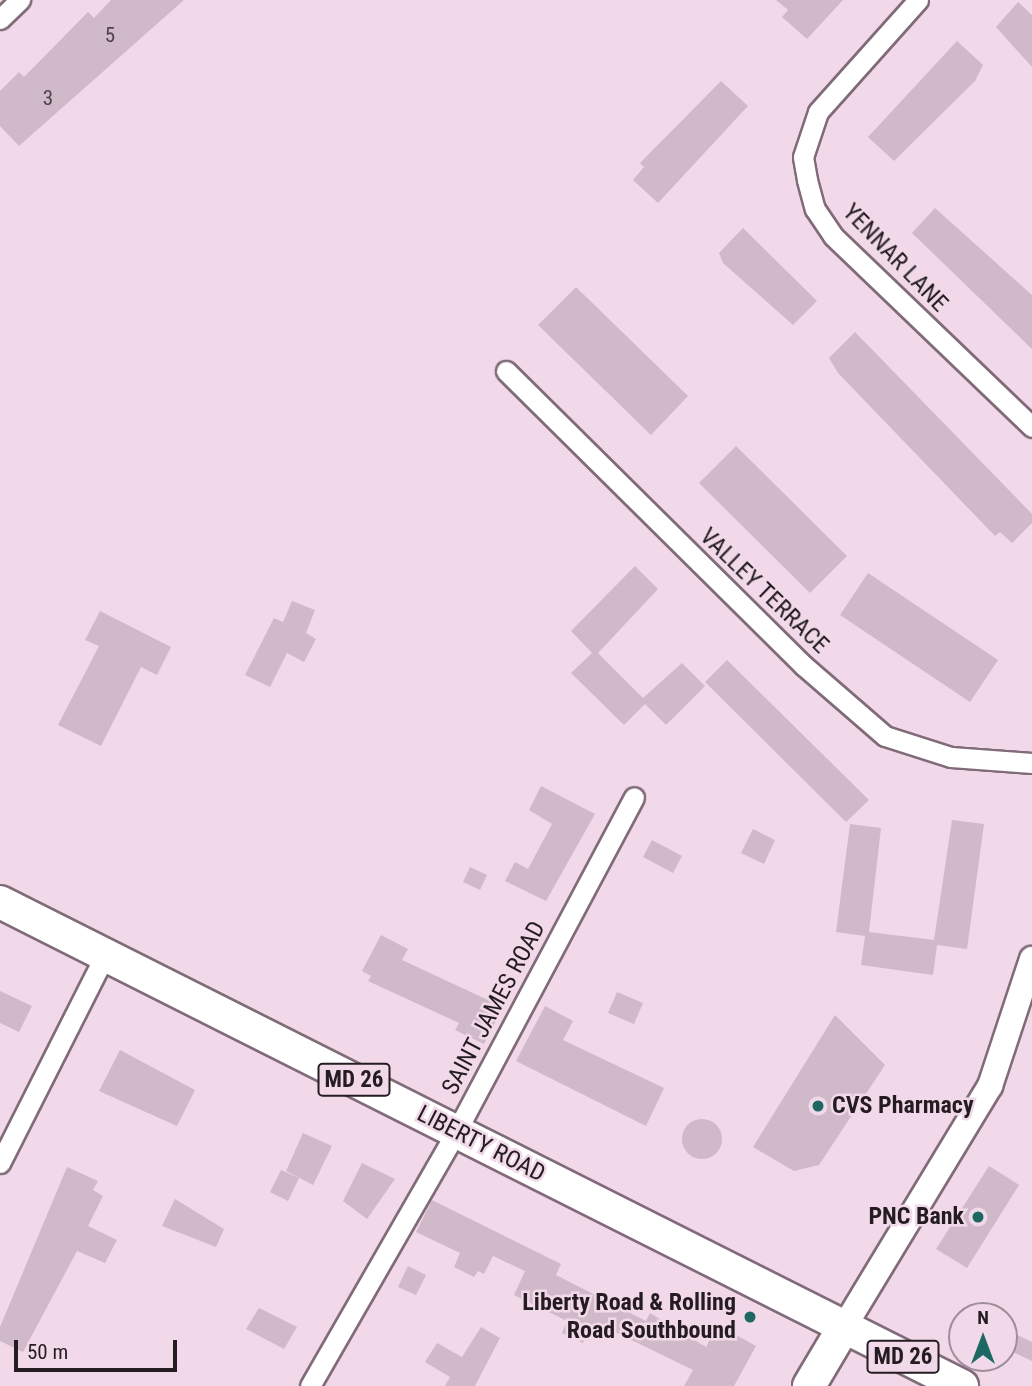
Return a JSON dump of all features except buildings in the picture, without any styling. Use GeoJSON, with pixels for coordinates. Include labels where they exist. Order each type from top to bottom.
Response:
{"type":"FeatureCollection","features":[{"type":"Feature","properties":{"kind":"main road","name":"LIBERTY ROAD"},"geometry":{"type":"LineString","coordinates":[[0,902],[962,1386]]}},
{"type":"Feature","properties":{"kind":"main road"},"geometry":{"type":"LineString","coordinates":[[809,1386],[844,1327]]}},
{"type":"Feature","properties":{"kind":"street"},"geometry":{"type":"LineString","coordinates":[[0,19],[20,0]]}},
{"type":"Feature","properties":{"kind":"street","name":"YENNAR LANE"},"geometry":{"type":"LineString","coordinates":[[918,0],[818,111],[803,157],[807,180],[833,236],[1032,427]]}},
{"type":"Feature","properties":{"kind":"street","name":"VALLEY TERRACE"},"geometry":{"type":"LineString","coordinates":[[506,371],[803,665],[885,736],[951,757],[1032,763]]}},
{"type":"Feature","properties":{"kind":"street","name":"SAINT JAMES ROAD"},"geometry":{"type":"LineString","coordinates":[[310,1386],[456,1132],[634,797]]}},
{"type":"Feature","properties":{"kind":"street"},"geometry":{"type":"LineString","coordinates":[[0,1163],[105,955]]}},
{"type":"Feature","properties":{"kind":"street"},"geometry":{"type":"LineString","coordinates":[[844,1327],[990,1086],[1032,959]]}},
{"type":"Feature","properties":{"kind":"place","name":"CVS Pharmacy"},"geometry":{"type":"Point","coordinates":[818,1106]}},
{"type":"Feature","properties":{"kind":"place","name":"PNC Bank"},"geometry":{"type":"Point","coordinates":[978,1217]}},
{"type":"Feature","properties":{"kind":"place","name":"Liberty Road & Rolling Road Southbound"},"geometry":{"type":"Point","coordinates":[750,1317]}}]}
